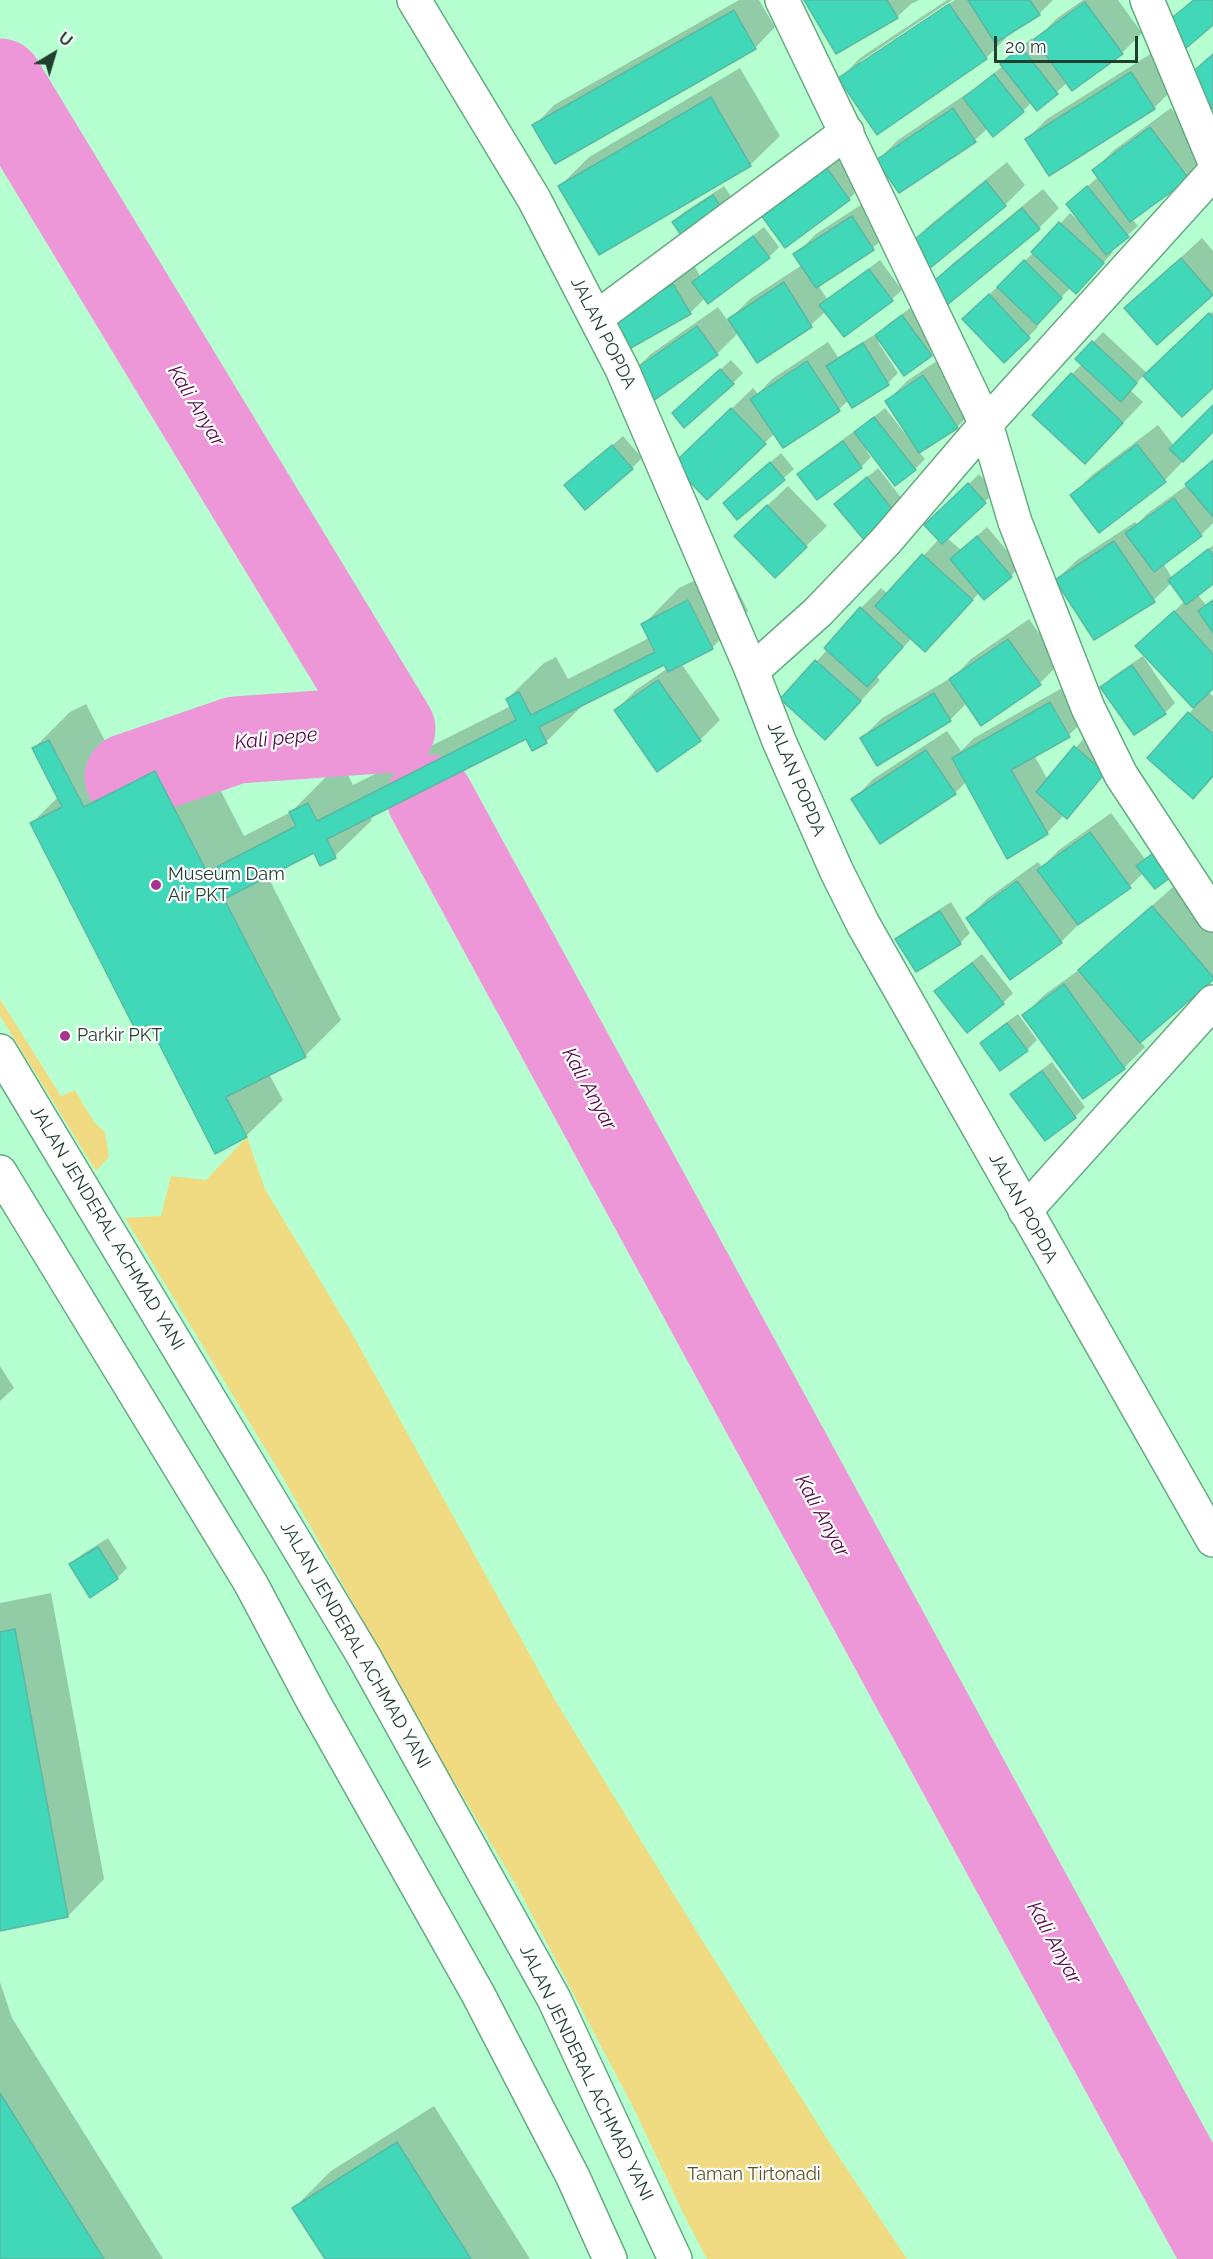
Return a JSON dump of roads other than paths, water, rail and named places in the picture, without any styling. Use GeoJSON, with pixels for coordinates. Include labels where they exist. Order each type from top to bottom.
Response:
{"type":"FeatureCollection","features":[{"type":"Feature","properties":{"kind":"main road","name":"JALAN POPDA"},"geometry":{"type":"LineString","coordinates":[[414,0],[534,198],[622,369],[752,671],[779,741],[837,872],[863,924],[1213,1540]]}},
{"type":"Feature","properties":{"kind":"main road"},"geometry":{"type":"LineString","coordinates":[[782,0],[986,424],[1015,522],[1088,708],[1121,775],[1213,915]]}},
{"type":"Feature","properties":{"kind":"main road"},"geometry":{"type":"LineString","coordinates":[[1147,0],[1213,158]]}},
{"type":"Feature","properties":{"kind":"main road"},"geometry":{"type":"LineString","coordinates":[[596,318],[847,132]]}},
{"type":"Feature","properties":{"kind":"main road"},"geometry":{"type":"LineString","coordinates":[[752,671],[818,612],[886,541],[986,424],[1213,173]]}},
{"type":"Feature","properties":{"kind":"main road"},"geometry":{"type":"LineString","coordinates":[[1025,1211],[1213,1002]]}},
{"type":"Feature","properties":{"kind":"main road","name":"JALAN JENDERAL ACHMAD YANI"},"geometry":{"type":"LineString","coordinates":[[0,1051],[375,1676],[554,1999],[675,2259]]}},
{"type":"Feature","properties":{"kind":"main road"},"geometry":{"type":"LineString","coordinates":[[0,1172],[250,1584],[313,1701],[478,1994],[573,2177],[610,2259]]}},
{"type":"Feature","properties":{"kind":"waterway","name":"Kali Anyar"},"geometry":{"type":"LineString","coordinates":[[0,82],[392,729],[236,740],[128,777]]}},
{"type":"Feature","properties":{"kind":"waterway","name":"Kali Anyar"},"geometry":{"type":"LineString","coordinates":[[430,798],[1213,2234]]}},
{"type":"Feature","properties":{"kind":"place","name":"Museum Dam Air PKT"},"geometry":{"type":"Point","coordinates":[156,885]}},
{"type":"Feature","properties":{"kind":"place","name":"Parkir PKT"},"geometry":{"type":"Point","coordinates":[65,1036]}},
{"type":"Feature","properties":{"kind":"water label","name":"Kali pepe"},"geometry":{"type":"Point","coordinates":[276,739]}},
{"type":"Feature","properties":{"kind":"park label","name":"Taman Tirtonadi"},"geometry":{"type":"Point","coordinates":[754,2175]}}]}
